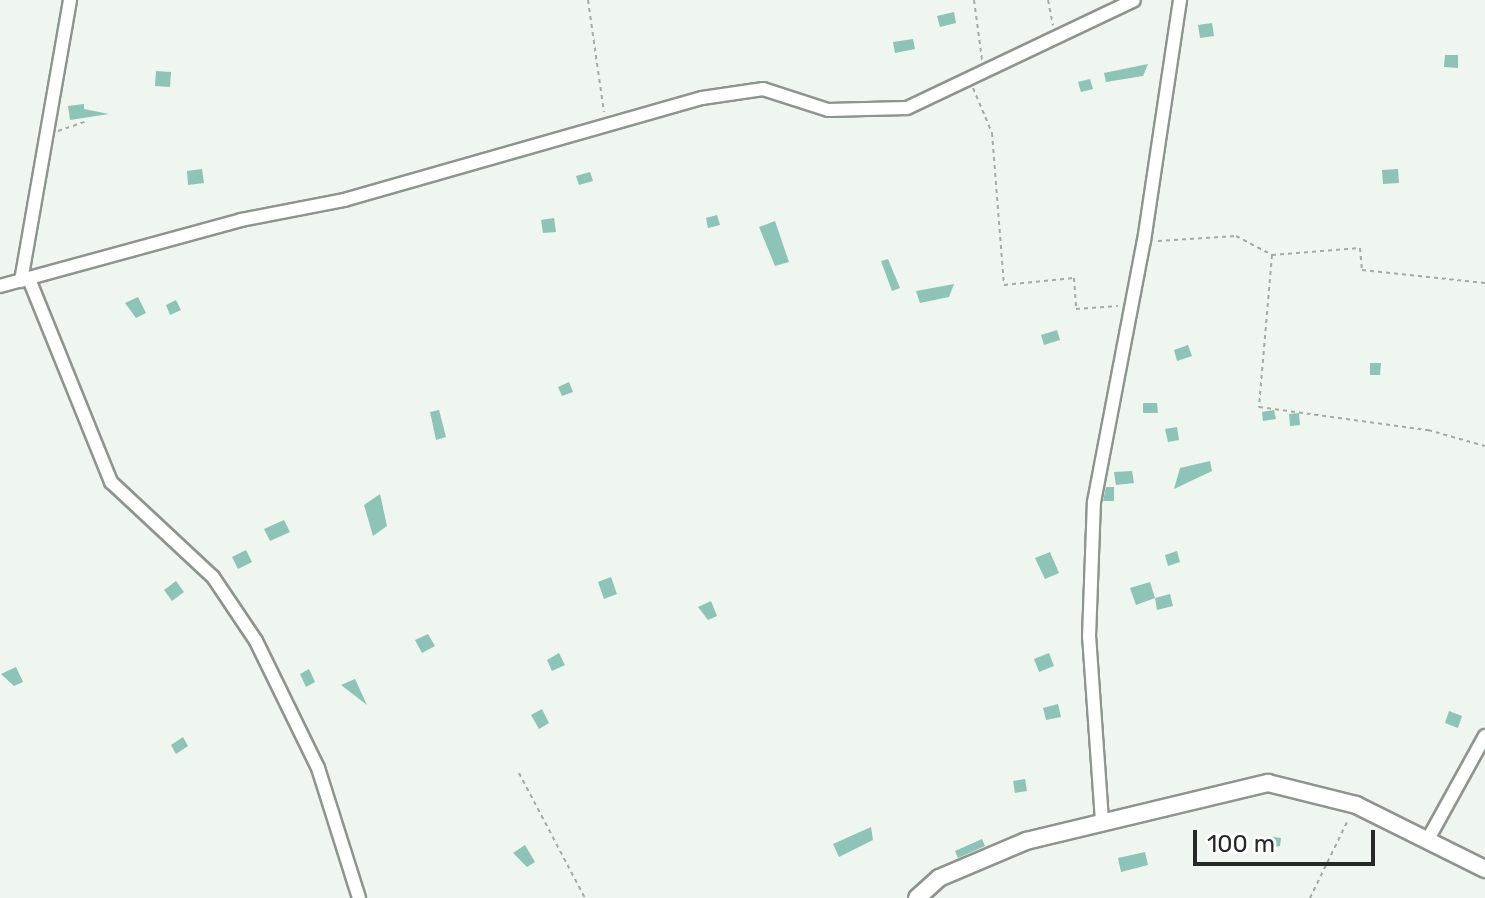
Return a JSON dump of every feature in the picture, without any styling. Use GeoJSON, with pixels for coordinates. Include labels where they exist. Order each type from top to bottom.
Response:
{"type":"FeatureCollection","features":[{"type":"Feature","properties":{"kind":"street"},"geometry":{"type":"LineString","coordinates":[[70,0],[46,126],[25,280],[111,482],[213,577],[256,641],[318,768],[359,898]]}},
{"type":"Feature","properties":{"kind":"street"},"geometry":{"type":"LineString","coordinates":[[0,286],[607,125],[756,89],[836,111],[907,108],[1134,0]]}},
{"type":"Feature","properties":{"kind":"street"},"geometry":{"type":"LineString","coordinates":[[1102,821],[1089,637],[1094,502],[1144,241],[1180,0]]}},
{"type":"Feature","properties":{"kind":"street"},"geometry":{"type":"LineString","coordinates":[[1427,841],[1485,736]]}},
{"type":"Feature","properties":{"kind":"street"},"geometry":{"type":"LineString","coordinates":[[917,898],[974,862],[1102,821],[1268,783],[1356,805],[1485,869]]}},
{"type":"Feature","properties":{"kind":"path"},"geometry":{"type":"LineString","coordinates":[[588,0],[607,125]]}},
{"type":"Feature","properties":{"kind":"path"},"geometry":{"type":"LineString","coordinates":[[974,0],[984,73]]}},
{"type":"Feature","properties":{"kind":"path"},"geometry":{"type":"LineString","coordinates":[[1048,0],[1055,35]]}},
{"type":"Feature","properties":{"kind":"path"},"geometry":{"type":"LineString","coordinates":[[970,80],[992,133],[1004,285],[1074,278],[1076,309],[1131,304]]}},
{"type":"Feature","properties":{"kind":"path"},"geometry":{"type":"LineString","coordinates":[[46,126],[67,132],[87,121]]}},
{"type":"Feature","properties":{"kind":"path"},"geometry":{"type":"LineString","coordinates":[[1144,241],[1236,236],[1272,255],[1360,248],[1362,270],[1485,283]]}},
{"type":"Feature","properties":{"kind":"path"},"geometry":{"type":"LineString","coordinates":[[1272,255],[1259,407],[1428,430],[1485,446]]}},
{"type":"Feature","properties":{"kind":"path"},"geometry":{"type":"LineString","coordinates":[[519,773],[585,898]]}},
{"type":"Feature","properties":{"kind":"path"},"geometry":{"type":"LineString","coordinates":[[1310,898],[1356,805]]}},
{"type":"Feature","properties":{"kind":"building"},"geometry":{"type":"Polygon","coordinates":[[[954,12],[956,23],[940,27],[937,16],[954,12]]]}},
{"type":"Feature","properties":{"kind":"building"},"geometry":{"type":"Polygon","coordinates":[[[1212,23],[1214,36],[1200,38],[1198,25],[1212,23]]]}},
{"type":"Feature","properties":{"kind":"building"},"geometry":{"type":"Polygon","coordinates":[[[913,39],[915,49],[895,53],[893,42],[913,39]]]}},
{"type":"Feature","properties":{"kind":"building"},"geometry":{"type":"Polygon","coordinates":[[[1445,55],[1458,55],[1458,68],[1444,67],[1445,55]]]}},
{"type":"Feature","properties":{"kind":"building"},"geometry":{"type":"Polygon","coordinates":[[[1148,64],[1143,76],[1106,82],[1104,73],[1148,64]]]}},
{"type":"Feature","properties":{"kind":"building"},"geometry":{"type":"Polygon","coordinates":[[[156,71],[171,72],[170,87],[155,86],[156,71]]]}},
{"type":"Feature","properties":{"kind":"building"},"geometry":{"type":"Polygon","coordinates":[[[1090,79],[1093,89],[1081,92],[1078,82],[1090,79]]]}},
{"type":"Feature","properties":{"kind":"building"},"geometry":{"type":"Polygon","coordinates":[[[84,104],[84,109],[109,114],[70,120],[68,106],[84,104]]]}},
{"type":"Feature","properties":{"kind":"building"},"geometry":{"type":"Polygon","coordinates":[[[202,169],[204,183],[188,185],[187,171],[202,169]]]}},
{"type":"Feature","properties":{"kind":"building"},"geometry":{"type":"Polygon","coordinates":[[[1398,169],[1399,183],[1383,184],[1382,170],[1398,169]]]}},
{"type":"Feature","properties":{"kind":"building"},"geometry":{"type":"Polygon","coordinates":[[[590,172],[593,181],[579,185],[576,176],[590,172]]]}},
{"type":"Feature","properties":{"kind":"building"},"geometry":{"type":"Polygon","coordinates":[[[717,215],[720,225],[708,228],[706,218],[717,215]]]}},
{"type":"Feature","properties":{"kind":"building"},"geometry":{"type":"Polygon","coordinates":[[[554,218],[556,232],[543,233],[541,220],[554,218]]]}},
{"type":"Feature","properties":{"kind":"building"},"geometry":{"type":"Polygon","coordinates":[[[775,221],[789,262],[775,266],[759,227],[775,221]]]}},
{"type":"Feature","properties":{"kind":"building"},"geometry":{"type":"Polygon","coordinates":[[[888,259],[900,288],[892,291],[881,261],[888,259]]]}},
{"type":"Feature","properties":{"kind":"building"},"geometry":{"type":"Polygon","coordinates":[[[954,284],[949,297],[920,303],[916,291],[954,284]]]}},
{"type":"Feature","properties":{"kind":"building"},"geometry":{"type":"Polygon","coordinates":[[[138,297],[146,313],[136,318],[125,303],[138,297]]]}},
{"type":"Feature","properties":{"kind":"building"},"geometry":{"type":"Polygon","coordinates":[[[176,300],[181,310],[170,315],[166,305],[176,300]]]}},
{"type":"Feature","properties":{"kind":"building"},"geometry":{"type":"Polygon","coordinates":[[[1057,330],[1060,340],[1044,345],[1041,335],[1057,330]]]}},
{"type":"Feature","properties":{"kind":"building"},"geometry":{"type":"Polygon","coordinates":[[[1188,345],[1192,356],[1177,361],[1174,350],[1188,345]]]}},
{"type":"Feature","properties":{"kind":"building"},"geometry":{"type":"Polygon","coordinates":[[[1370,363],[1381,363],[1380,375],[1370,375],[1370,363]]]}},
{"type":"Feature","properties":{"kind":"building"},"geometry":{"type":"Polygon","coordinates":[[[569,382],[573,392],[562,396],[558,387],[569,382]]]}},
{"type":"Feature","properties":{"kind":"building"},"geometry":{"type":"Polygon","coordinates":[[[1143,403],[1157,403],[1158,413],[1143,413],[1143,403]]]}},
{"type":"Feature","properties":{"kind":"building"},"geometry":{"type":"Polygon","coordinates":[[[439,410],[446,437],[436,440],[430,412],[439,410]]]}},
{"type":"Feature","properties":{"kind":"building"},"geometry":{"type":"Polygon","coordinates":[[[1274,410],[1276,419],[1263,421],[1262,412],[1274,410]]]}},
{"type":"Feature","properties":{"kind":"building"},"geometry":{"type":"Polygon","coordinates":[[[1299,413],[1300,425],[1290,426],[1289,414],[1299,413]]]}},
{"type":"Feature","properties":{"kind":"building"},"geometry":{"type":"Polygon","coordinates":[[[1177,427],[1179,440],[1168,442],[1165,429],[1177,427]]]}},
{"type":"Feature","properties":{"kind":"building"},"geometry":{"type":"Polygon","coordinates":[[[1210,461],[1212,471],[1174,489],[1180,468],[1210,461]]]}},
{"type":"Feature","properties":{"kind":"building"},"geometry":{"type":"Polygon","coordinates":[[[1132,471],[1134,483],[1116,485],[1114,472],[1132,471]]]}},
{"type":"Feature","properties":{"kind":"building"},"geometry":{"type":"Polygon","coordinates":[[[1106,487],[1114,487],[1114,501],[1103,501],[1106,487]]]}},
{"type":"Feature","properties":{"kind":"building"},"geometry":{"type":"Polygon","coordinates":[[[380,494],[387,526],[373,536],[364,505],[380,494]]]}},
{"type":"Feature","properties":{"kind":"building"},"geometry":{"type":"Polygon","coordinates":[[[284,520],[290,532],[270,541],[264,529],[284,520]]]}},
{"type":"Feature","properties":{"kind":"building"},"geometry":{"type":"Polygon","coordinates":[[[246,550],[252,562],[238,569],[232,557],[246,550]]]}},
{"type":"Feature","properties":{"kind":"building"},"geometry":{"type":"Polygon","coordinates":[[[1177,551],[1180,562],[1168,566],[1165,555],[1177,551]]]}},
{"type":"Feature","properties":{"kind":"building"},"geometry":{"type":"Polygon","coordinates":[[[1050,552],[1059,573],[1045,579],[1035,558],[1050,552]]]}},
{"type":"Feature","properties":{"kind":"building"},"geometry":{"type":"Polygon","coordinates":[[[611,577],[617,594],[604,599],[598,582],[611,577]]]}},
{"type":"Feature","properties":{"kind":"building"},"geometry":{"type":"Polygon","coordinates":[[[176,581],[184,592],[172,601],[164,590],[176,581]]]}},
{"type":"Feature","properties":{"kind":"building"},"geometry":{"type":"Polygon","coordinates":[[[1150,582],[1155,598],[1136,605],[1130,588],[1150,582]]]}},
{"type":"Feature","properties":{"kind":"building"},"geometry":{"type":"Polygon","coordinates":[[[1170,594],[1173,606],[1157,610],[1155,598],[1170,594]]]}},
{"type":"Feature","properties":{"kind":"building"},"geometry":{"type":"Polygon","coordinates":[[[711,601],[717,616],[708,620],[698,607],[711,601]]]}},
{"type":"Feature","properties":{"kind":"building"},"geometry":{"type":"Polygon","coordinates":[[[428,634],[435,646],[422,653],[415,640],[428,634]]]}},
{"type":"Feature","properties":{"kind":"building"},"geometry":{"type":"Polygon","coordinates":[[[559,653],[565,665],[552,671],[547,660],[559,653]]]}},
{"type":"Feature","properties":{"kind":"building"},"geometry":{"type":"Polygon","coordinates":[[[1049,653],[1054,666],[1039,672],[1034,659],[1049,653]]]}},
{"type":"Feature","properties":{"kind":"building"},"geometry":{"type":"Polygon","coordinates":[[[16,667],[23,682],[14,686],[1,674],[16,667]]]}},
{"type":"Feature","properties":{"kind":"building"},"geometry":{"type":"Polygon","coordinates":[[[309,669],[315,682],[306,687],[300,674],[309,669]]]}},
{"type":"Feature","properties":{"kind":"building"},"geometry":{"type":"Polygon","coordinates":[[[355,679],[367,705],[341,685],[355,679]]]}},
{"type":"Feature","properties":{"kind":"building"},"geometry":{"type":"Polygon","coordinates":[[[1058,704],[1061,717],[1046,720],[1043,708],[1058,704]]]}},
{"type":"Feature","properties":{"kind":"building"},"geometry":{"type":"Polygon","coordinates":[[[542,709],[549,723],[539,729],[531,715],[542,709]]]}},
{"type":"Feature","properties":{"kind":"building"},"geometry":{"type":"Polygon","coordinates":[[[1449,711],[1462,716],[1458,728],[1445,723],[1449,711]]]}},
{"type":"Feature","properties":{"kind":"building"},"geometry":{"type":"Polygon","coordinates":[[[183,737],[188,746],[176,754],[171,745],[183,737]]]}},
{"type":"Feature","properties":{"kind":"building"},"geometry":{"type":"Polygon","coordinates":[[[1025,779],[1027,791],[1015,793],[1013,781],[1025,779]]]}},
{"type":"Feature","properties":{"kind":"building"},"geometry":{"type":"Polygon","coordinates":[[[871,827],[873,840],[839,857],[833,844],[871,827]]]}},
{"type":"Feature","properties":{"kind":"building"},"geometry":{"type":"Polygon","coordinates":[[[1269,836],[1281,838],[1280,846],[1267,849],[1269,836]]]}},
{"type":"Feature","properties":{"kind":"building"},"geometry":{"type":"Polygon","coordinates":[[[982,839],[985,846],[958,858],[955,851],[982,839]]]}},
{"type":"Feature","properties":{"kind":"building"},"geometry":{"type":"Polygon","coordinates":[[[525,845],[535,862],[527,867],[513,853],[525,845]]]}},
{"type":"Feature","properties":{"kind":"building"},"geometry":{"type":"Polygon","coordinates":[[[1145,852],[1148,865],[1121,872],[1118,858],[1145,852]]]}}]}
